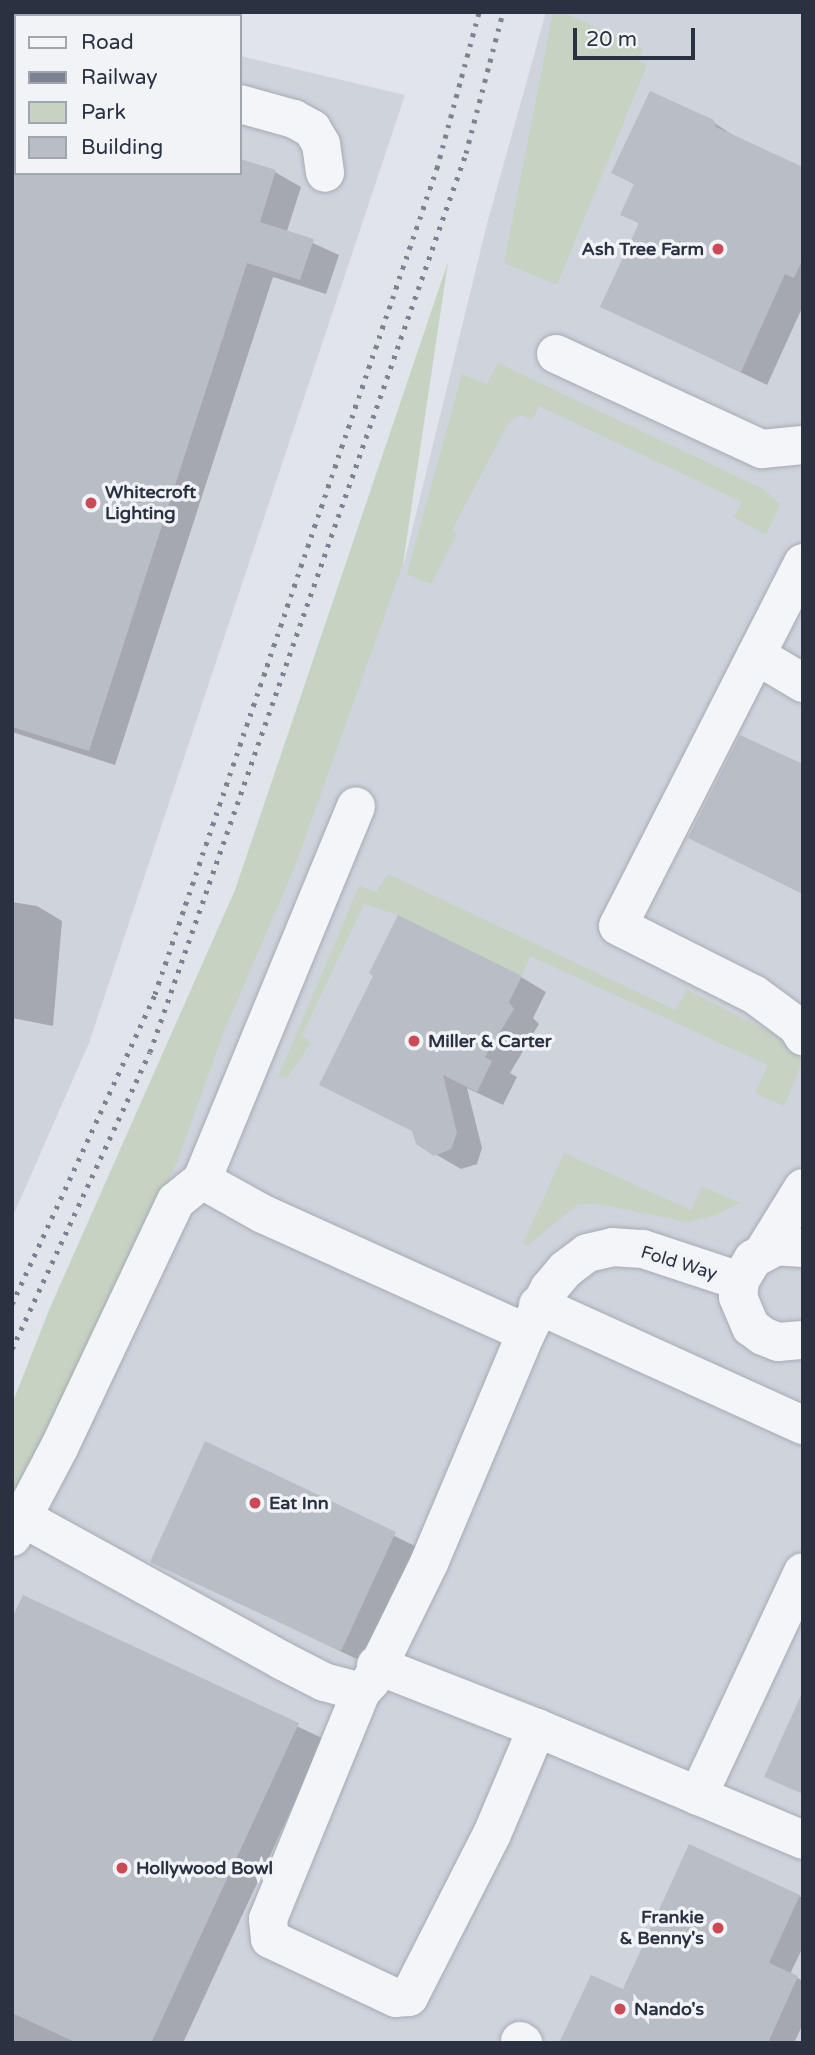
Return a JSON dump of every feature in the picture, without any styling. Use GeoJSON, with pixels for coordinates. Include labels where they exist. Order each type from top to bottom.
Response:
{"type":"FeatureCollection","features":[{"type":"Feature","properties":{"kind":"street"},"geometry":{"type":"LineString","coordinates":[[242,105],[294,119],[312,129],[321,144],[325,173]]}},
{"type":"Feature","properties":{"kind":"street"},"geometry":{"type":"LineString","coordinates":[[556,354],[762,449],[803,445]]}},
{"type":"Feature","properties":{"kind":"street"},"geometry":{"type":"LineString","coordinates":[[803,563],[618,926],[755,995],[797,1026],[803,1036]]}},
{"type":"Feature","properties":{"kind":"street"},"geometry":{"type":"LineString","coordinates":[[756,655],[803,683]]}},
{"type":"Feature","properties":{"kind":"street"},"geometry":{"type":"LineString","coordinates":[[356,806],[202,1180],[176,1201],[18,1527],[324,1682],[369,1679],[537,1728],[803,1840]]}},
{"type":"Feature","properties":{"kind":"street"},"geometry":{"type":"LineString","coordinates":[[755,995],[803,999]]}},
{"type":"Feature","properties":{"kind":"street"},"geometry":{"type":"LineString","coordinates":[[202,1180],[262,1214],[538,1309],[803,1425]]}},
{"type":"Feature","properties":{"kind":"street"},"geometry":{"type":"LineString","coordinates":[[800,1342],[778,1342],[751,1326],[738,1297],[740,1282],[753,1259],[764,1251],[803,1188]]}},
{"type":"Feature","properties":{"kind":"street"},"geometry":{"type":"LineString","coordinates":[[764,1251],[791,1245],[803,1248]]}},
{"type":"Feature","properties":{"kind":"street","name":"Fold Way"},"geometry":{"type":"LineString","coordinates":[[538,1309],[566,1269],[587,1253],[612,1247],[643,1249],[740,1282]]}},
{"type":"Feature","properties":{"kind":"street"},"geometry":{"type":"LineString","coordinates":[[537,1728],[492,1834],[409,1997],[396,1998],[270,1939],[268,1919],[369,1679],[401,1620],[466,1482],[538,1309]]}},
{"type":"Feature","properties":{"kind":"street"},"geometry":{"type":"LineString","coordinates":[[698,1796],[803,1572]]}},
{"type":"Feature","properties":{"kind":"shaded area"},"geometry":{"type":"Polygon","coordinates":[[[12,12],[61,12],[68,14],[14,14],[14,175],[242,175],[242,56],[405,95],[89,1043],[12,1218],[12,12]]]}},
{"type":"Feature","properties":{"kind":"shaded area"},"geometry":{"type":"Polygon","coordinates":[[[546,12],[803,12],[803,2043],[12,2043],[12,1519],[31,1484],[405,559],[487,224],[546,12]]]}},
{"type":"Feature","properties":{"kind":"green space"},"geometry":{"type":"Polygon","coordinates":[[[553,12],[563,12],[643,49],[638,60],[647,65],[557,285],[504,263],[553,12]]]}},
{"type":"Feature","properties":{"kind":"green space"},"geometry":{"type":"Polygon","coordinates":[[[448,262],[403,564],[295,866],[224,1031],[177,1162],[93,1345],[21,1487],[12,1488],[12,1404],[49,1310],[235,890],[448,262]]]}},
{"type":"Feature","properties":{"kind":"green space"},"geometry":{"type":"Polygon","coordinates":[[[498,363],[763,489],[780,504],[766,535],[734,517],[742,502],[539,406],[533,419],[519,415],[509,422],[452,530],[457,534],[431,584],[407,574],[462,374],[487,384],[498,363]]]}},
{"type":"Feature","properties":{"kind":"green space"},"geometry":{"type":"Polygon","coordinates":[[[388,874],[675,1010],[687,990],[774,1034],[803,1061],[784,1106],[755,1093],[768,1065],[530,956],[522,976],[398,915],[364,904],[302,1035],[311,1043],[287,1078],[278,1077],[359,886],[376,892],[388,874]]]}},
{"type":"Feature","properties":{"kind":"green space"},"geometry":{"type":"Polygon","coordinates":[[[564,1153],[691,1210],[702,1186],[740,1203],[713,1216],[688,1222],[593,1203],[577,1205],[527,1246],[523,1243],[564,1153]]]}},
{"type":"Feature","properties":{"kind":"building"},"geometry":{"type":"Polygon","coordinates":[[[650,91],[714,120],[716,127],[803,167],[803,259],[794,278],[785,274],[741,372],[600,307],[639,223],[620,215],[634,184],[611,173],[650,91]]]}},
{"type":"Feature","properties":{"kind":"building","name":"Whitecroft Lighting"},"geometry":{"type":"Polygon","coordinates":[[[242,160],[276,170],[260,222],[314,239],[300,280],[247,263],[89,751],[12,727],[12,173],[242,175],[242,160]]]}},
{"type":"Feature","properties":{"kind":"building"},"geometry":{"type":"Polygon","coordinates":[[[740,735],[803,764],[803,894],[688,838],[740,735]]]}},
{"type":"Feature","properties":{"kind":"building","name":"Miller & Carter"},"geometry":{"type":"Polygon","coordinates":[[[398,915],[522,976],[509,1002],[514,1009],[485,1057],[492,1061],[477,1092],[443,1075],[457,1133],[451,1149],[434,1156],[416,1144],[412,1131],[319,1085],[373,976],[369,973],[398,915]]]}},
{"type":"Feature","properties":{"kind":"building"},"geometry":{"type":"Polygon","coordinates":[[[205,1441],[396,1532],[341,1651],[150,1562],[205,1441]]]}},
{"type":"Feature","properties":{"kind":"building","name":"Hollywood Bowl"},"geometry":{"type":"Polygon","coordinates":[[[23,1595],[299,1723],[151,2043],[77,2043],[12,2013],[12,1618],[23,1595]]]}},
{"type":"Feature","properties":{"kind":"building"},"geometry":{"type":"Polygon","coordinates":[[[803,1691],[803,1794],[764,1777],[803,1691]]]}},
{"type":"Feature","properties":{"kind":"building","name":"Frankie & Benny's"},"geometry":{"type":"Polygon","coordinates":[[[689,1844],[800,1895],[769,1963],[798,1976],[768,2043],[559,2043],[591,1975],[623,1989],[689,1844]]]}},
{"type":"Feature","properties":{"kind":"railway"},"geometry":{"type":"LineString","coordinates":[[12,1304],[155,994],[437,168],[479,12]]}},
{"type":"Feature","properties":{"kind":"railway"},"geometry":{"type":"LineString","coordinates":[[12,1349],[150,1052],[466,153],[503,12]]}},
{"type":"Feature","properties":{"kind":"place","name":"Ash Tree Farm"},"geometry":{"type":"Point","coordinates":[718,249]}},
{"type":"Feature","properties":{"kind":"place","name":"Whitecroft Lighting"},"geometry":{"type":"Point","coordinates":[91,503]}},
{"type":"Feature","properties":{"kind":"place","name":"Miller & Carter"},"geometry":{"type":"Point","coordinates":[414,1041]}},
{"type":"Feature","properties":{"kind":"place","name":"Eat Inn"},"geometry":{"type":"Point","coordinates":[255,1503]}},
{"type":"Feature","properties":{"kind":"place","name":"Hollywood Bowl"},"geometry":{"type":"Point","coordinates":[122,1868]}},
{"type":"Feature","properties":{"kind":"place","name":"Frankie & Benny's"},"geometry":{"type":"Point","coordinates":[718,1928]}},
{"type":"Feature","properties":{"kind":"place","name":"Nando's"},"geometry":{"type":"Point","coordinates":[620,2009]}}]}
